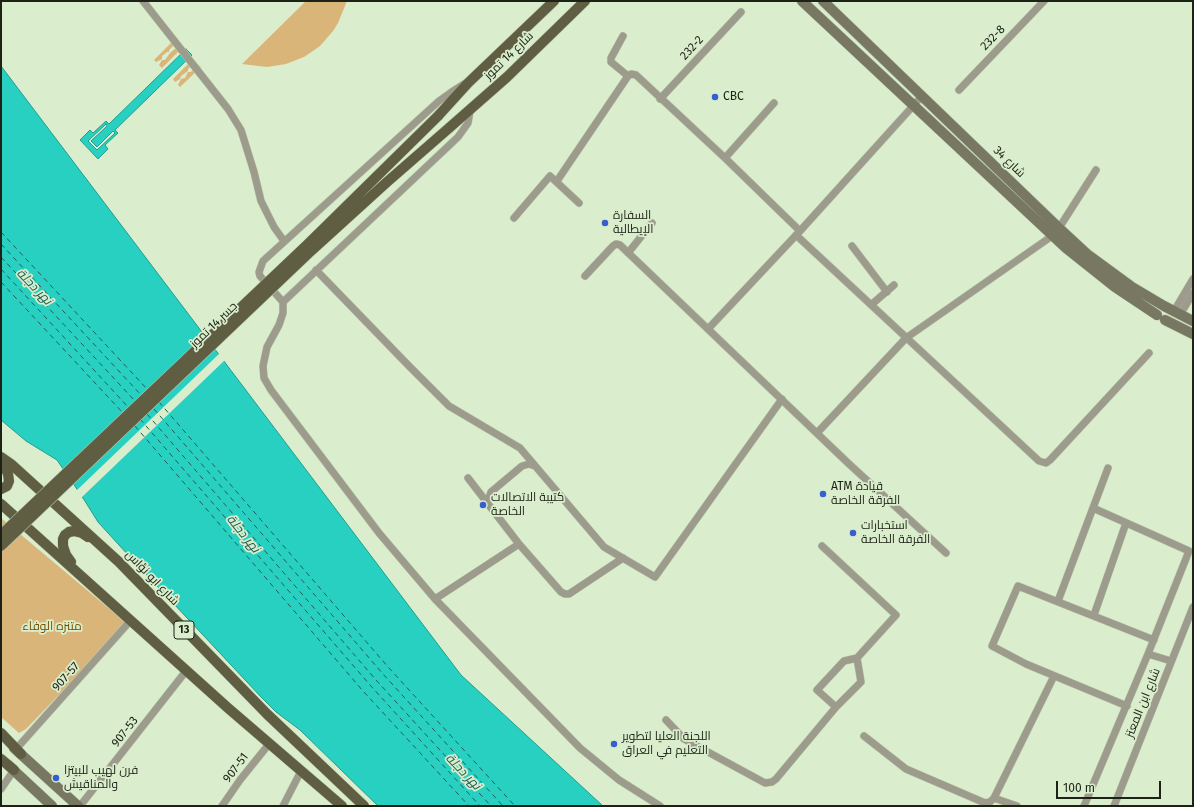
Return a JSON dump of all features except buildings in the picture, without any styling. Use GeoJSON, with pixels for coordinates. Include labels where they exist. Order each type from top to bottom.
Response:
{"type":"FeatureCollection","features":[{"type":"Feature","properties":{"kind":"main road","name":"شارع 14 تموز"},"geometry":{"type":"LineString","coordinates":[[438,116],[468,83],[554,1]]}},
{"type":"Feature","properties":{"kind":"main road","name":"شارع 14 تموز"},"geometry":{"type":"LineString","coordinates":[[449,128],[470,111],[585,1]]}},
{"type":"Feature","properties":{"kind":"main road","name":"شارع 34"},"geometry":{"type":"LineString","coordinates":[[802,1],[914,106],[1055,232],[1087,254],[1116,277],[1148,297],[1193,321]]}},
{"type":"Feature","properties":{"kind":"main road","name":"شارع 34"},"geometry":{"type":"LineString","coordinates":[[823,1],[922,96],[1097,274],[1132,300],[1161,318],[1193,334]]}},
{"type":"Feature","properties":{"kind":"main road","name":"جسر 14 تموز"},"geometry":{"type":"LineString","coordinates":[[1,536],[307,245],[438,116]]}},
{"type":"Feature","properties":{"kind":"main road","name":"جسر 14 تموز"},"geometry":{"type":"LineString","coordinates":[[1,546],[306,256],[449,128]]}},
{"type":"Feature","properties":{"kind":"main road","name":"شارع ابو نؤاس"},"geometry":{"type":"LineString","coordinates":[[1,457],[11,464],[119,562],[267,714],[364,806]]}},
{"type":"Feature","properties":{"kind":"main road"},"geometry":{"type":"LineString","coordinates":[[1,462],[8,474],[9,481],[7,486],[1,489]]}},
{"type":"Feature","properties":{"kind":"main road","name":"13"},"geometry":{"type":"LineString","coordinates":[[1,504],[186,671],[342,806]]}},
{"type":"Feature","properties":{"kind":"main road"},"geometry":{"type":"LineString","coordinates":[[101,593],[73,565],[66,555],[63,539],[69,532],[82,533],[119,562]]}},
{"type":"Feature","properties":{"kind":"main road"},"geometry":{"type":"LineString","coordinates":[[1,733],[79,806]]}},
{"type":"Feature","properties":{"kind":"main road"},"geometry":{"type":"LineString","coordinates":[[1,737],[19,751]]}},
{"type":"Feature","properties":{"kind":"main road"},"geometry":{"type":"LineString","coordinates":[[1,759],[52,806]]}},
{"type":"Feature","properties":{"kind":"street"},"geometry":{"type":"LineString","coordinates":[[142,1],[228,110],[241,130],[261,201],[274,227],[284,241]]}},
{"type":"Feature","properties":{"kind":"street","name":"232-8"},"geometry":{"type":"LineString","coordinates":[[958,90],[1044,1]]}},
{"type":"Feature","properties":{"kind":"street","name":"232-2"},"geometry":{"type":"LineString","coordinates":[[660,98],[741,12]]}},
{"type":"Feature","properties":{"kind":"street"},"geometry":{"type":"LineString","coordinates":[[623,36],[610,58],[611,62],[628,76]]}},
{"type":"Feature","properties":{"kind":"street"},"geometry":{"type":"LineString","coordinates":[[557,182],[628,76],[631,74],[636,75],[725,158],[871,305],[1039,461],[1046,463],[1050,460],[1149,353]]}},
{"type":"Feature","properties":{"kind":"street"},"geometry":{"type":"LineString","coordinates":[[468,83],[460,86],[439,101],[263,261],[259,272],[260,276],[283,302],[283,313],[279,325],[267,347],[263,366],[264,378],[271,390],[379,533],[435,599],[580,748],[619,780],[660,806]]}},
{"type":"Feature","properties":{"kind":"street"},"geometry":{"type":"LineString","coordinates":[[708,329],[798,233],[922,96]]}},
{"type":"Feature","properties":{"kind":"street"},"geometry":{"type":"LineString","coordinates":[[725,158],[774,103]]}},
{"type":"Feature","properties":{"kind":"street"},"geometry":{"type":"LineString","coordinates":[[283,302],[458,137],[468,123],[470,111]]}},
{"type":"Feature","properties":{"kind":"street"},"geometry":{"type":"LineString","coordinates":[[817,433],[906,338],[1055,232],[1096,170]]}},
{"type":"Feature","properties":{"kind":"street"},"geometry":{"type":"LineString","coordinates":[[514,218],[550,176],[578,203]]}},
{"type":"Feature","properties":{"kind":"street"},"geometry":{"type":"LineString","coordinates":[[628,253],[652,223]]}},
{"type":"Feature","properties":{"kind":"street"},"geometry":{"type":"LineString","coordinates":[[585,276],[616,244],[620,246],[946,553]]}},
{"type":"Feature","properties":{"kind":"street"},"geometry":{"type":"LineString","coordinates":[[852,246],[887,292]]}},
{"type":"Feature","properties":{"kind":"street"},"geometry":{"type":"LineString","coordinates":[[316,270],[408,366],[449,406],[520,448],[604,547],[655,576],[782,399]]}},
{"type":"Feature","properties":{"kind":"street"},"geometry":{"type":"LineString","coordinates":[[1177,313],[1193,279]]}},
{"type":"Feature","properties":{"kind":"street"},"geometry":{"type":"LineString","coordinates":[[871,305],[894,285]]}},
{"type":"Feature","properties":{"kind":"street"},"geometry":{"type":"LineString","coordinates":[[1177,313],[1193,293]]}},
{"type":"Feature","properties":{"kind":"street"},"geometry":{"type":"LineString","coordinates":[[487,503],[491,492],[522,466],[528,464],[535,466]]}},
{"type":"Feature","properties":{"kind":"street"},"geometry":{"type":"LineString","coordinates":[[1058,600],[1108,468]]}},
{"type":"Feature","properties":{"kind":"street"},"geometry":{"type":"LineString","coordinates":[[468,478],[519,544],[561,592],[569,594],[623,558]]}},
{"type":"Feature","properties":{"kind":"street"},"geometry":{"type":"LineString","coordinates":[[1084,806],[1127,706],[1189,551],[1093,508]]}},
{"type":"Feature","properties":{"kind":"street"},"geometry":{"type":"LineString","coordinates":[[1094,615],[1126,523]]}},
{"type":"Feature","properties":{"kind":"street"},"geometry":{"type":"LineString","coordinates":[[435,599],[519,544]]}},
{"type":"Feature","properties":{"kind":"street"},"geometry":{"type":"LineString","coordinates":[[822,546],[896,615],[857,658],[844,661],[817,690],[836,707]]}},
{"type":"Feature","properties":{"kind":"street"},"geometry":{"type":"LineString","coordinates":[[1127,706],[1026,664],[992,646],[1018,586],[1058,600],[1154,640]]}},
{"type":"Feature","properties":{"kind":"street","name":"شارع ابن المعتز"},"geometry":{"type":"LineString","coordinates":[[1114,806],[1193,607]]}},
{"type":"Feature","properties":{"kind":"street","name":"907-57"},"geometry":{"type":"LineString","coordinates":[[19,751],[131,620]]}},
{"type":"Feature","properties":{"kind":"street"},"geometry":{"type":"LineString","coordinates":[[1148,654],[1171,661]]}},
{"type":"Feature","properties":{"kind":"street"},"geometry":{"type":"LineString","coordinates":[[666,720],[684,739],[765,783],[776,779],[836,707],[861,682],[857,658]]}},
{"type":"Feature","properties":{"kind":"street","name":"907-53"},"geometry":{"type":"LineString","coordinates":[[79,806],[186,671]]}},
{"type":"Feature","properties":{"kind":"street"},"geometry":{"type":"LineString","coordinates":[[864,736],[906,769],[985,803],[990,802],[994,798],[1054,676]]}},
{"type":"Feature","properties":{"kind":"street","name":"907-51"},"geometry":{"type":"LineString","coordinates":[[222,806],[240,780],[269,744]]}},
{"type":"Feature","properties":{"kind":"street"},"geometry":{"type":"LineString","coordinates":[[1,789],[14,770]]}},
{"type":"Feature","properties":{"kind":"street"},"geometry":{"type":"LineString","coordinates":[[283,806],[301,771]]}},
{"type":"Feature","properties":{"kind":"street"},"geometry":{"type":"LineString","coordinates":[[994,798],[1017,806]]}},
{"type":"Feature","properties":{"kind":"green space"},"geometry":{"type":"Polygon","coordinates":[[[306,1],[347,1],[338,23],[320,46],[304,57],[286,64],[267,67],[242,64],[306,1]]]}},
{"type":"Feature","properties":{"kind":"green space"},"geometry":{"type":"Polygon","coordinates":[[[174,40],[174,45],[169,52],[162,56],[162,59],[156,62],[154,60],[174,40]]]}},
{"type":"Feature","properties":{"kind":"green space"},"geometry":{"type":"Polygon","coordinates":[[[176,48],[182,48],[162,68],[159,65],[162,60],[165,60],[176,48]]]}},
{"type":"Feature","properties":{"kind":"green space"},"geometry":{"type":"Polygon","coordinates":[[[193,59],[196,63],[175,82],[173,79],[193,59]]]}},
{"type":"Feature","properties":{"kind":"green space"},"geometry":{"type":"Polygon","coordinates":[[[197,64],[201,67],[180,87],[178,85],[181,79],[185,78],[188,72],[191,72],[197,64]]]}},
{"type":"Feature","properties":{"kind":"green space","name":"متنزه الوفاء"},"geometry":{"type":"Polygon","coordinates":[[[1,518],[125,622],[104,648],[26,729],[19,733],[1,717],[1,518]]]}},
{"type":"Feature","properties":{"kind":"water"},"geometry":{"type":"Polygon","coordinates":[[[186,49],[192,55],[115,130],[118,133],[105,145],[108,149],[98,159],[80,140],[90,130],[93,133],[106,121],[109,124],[186,49]],[[106,124],[88,141],[97,150],[115,133],[113,131],[97,147],[91,141],[107,126],[106,124]]]}},
{"type":"Feature","properties":{"kind":"water","name":"نهر دجلة"},"geometry":{"type":"Polygon","coordinates":[[[1,66],[461,675],[603,806],[378,806],[300,730],[276,712],[261,697],[129,556],[98,522],[57,460],[26,441],[1,420],[1,66]]]}},
{"type":"Feature","properties":{"kind":"pier"},"geometry":{"type":"Polygon","coordinates":[[[220,353],[225,360],[81,498],[76,491],[220,353]]]}},
{"type":"Feature","properties":{"kind":"ferry route"},"geometry":{"type":"LineString","coordinates":[[1,232],[147,389]]}},
{"type":"Feature","properties":{"kind":"ferry route"},"geometry":{"type":"LineString","coordinates":[[1,244],[142,396]]}},
{"type":"Feature","properties":{"kind":"ferry route"},"geometry":{"type":"LineString","coordinates":[[1,257],[135,401]]}},
{"type":"Feature","properties":{"kind":"ferry route"},"geometry":{"type":"LineString","coordinates":[[1,269],[128,407]]}},
{"type":"Feature","properties":{"kind":"ferry route"},"geometry":{"type":"LineString","coordinates":[[1,282],[123,413]]}},
{"type":"Feature","properties":{"kind":"ferry route"},"geometry":{"type":"LineString","coordinates":[[159,402],[389,668],[515,806]]}},
{"type":"Feature","properties":{"kind":"ferry route"},"geometry":{"type":"LineString","coordinates":[[154,409],[383,674],[503,806]]}},
{"type":"Feature","properties":{"kind":"ferry route"},"geometry":{"type":"LineString","coordinates":[[147,414],[376,680],[491,806]]}},
{"type":"Feature","properties":{"kind":"ferry route"},"geometry":{"type":"LineString","coordinates":[[140,419],[370,685],[480,806]]}},
{"type":"Feature","properties":{"kind":"ferry route"},"geometry":{"type":"LineString","coordinates":[[135,426],[363,691],[469,806]]}},
{"type":"Feature","properties":{"kind":"place","name":"CBC"},"geometry":{"type":"Point","coordinates":[715,97]}},
{"type":"Feature","properties":{"kind":"place","name":"السفارة الإيطالية"},"geometry":{"type":"Point","coordinates":[605,223]}},
{"type":"Feature","properties":{"kind":"place","name":"ATM قيادة الفرقة الخاصة"},"geometry":{"type":"Point","coordinates":[823,494]}},
{"type":"Feature","properties":{"kind":"place","name":"كتيبة الاتصالات الخاصة"},"geometry":{"type":"Point","coordinates":[483,505]}},
{"type":"Feature","properties":{"kind":"place","name":"استخبارات الفرقة الخاصة"},"geometry":{"type":"Point","coordinates":[853,533]}},
{"type":"Feature","properties":{"kind":"place","name":"اللجنة العليا لتطوير التعليم في العراق"},"geometry":{"type":"Point","coordinates":[614,744]}},
{"type":"Feature","properties":{"kind":"place","name":"فرن لهيب للبيتزا والمناقيش"},"geometry":{"type":"Point","coordinates":[56,778]}}]}
